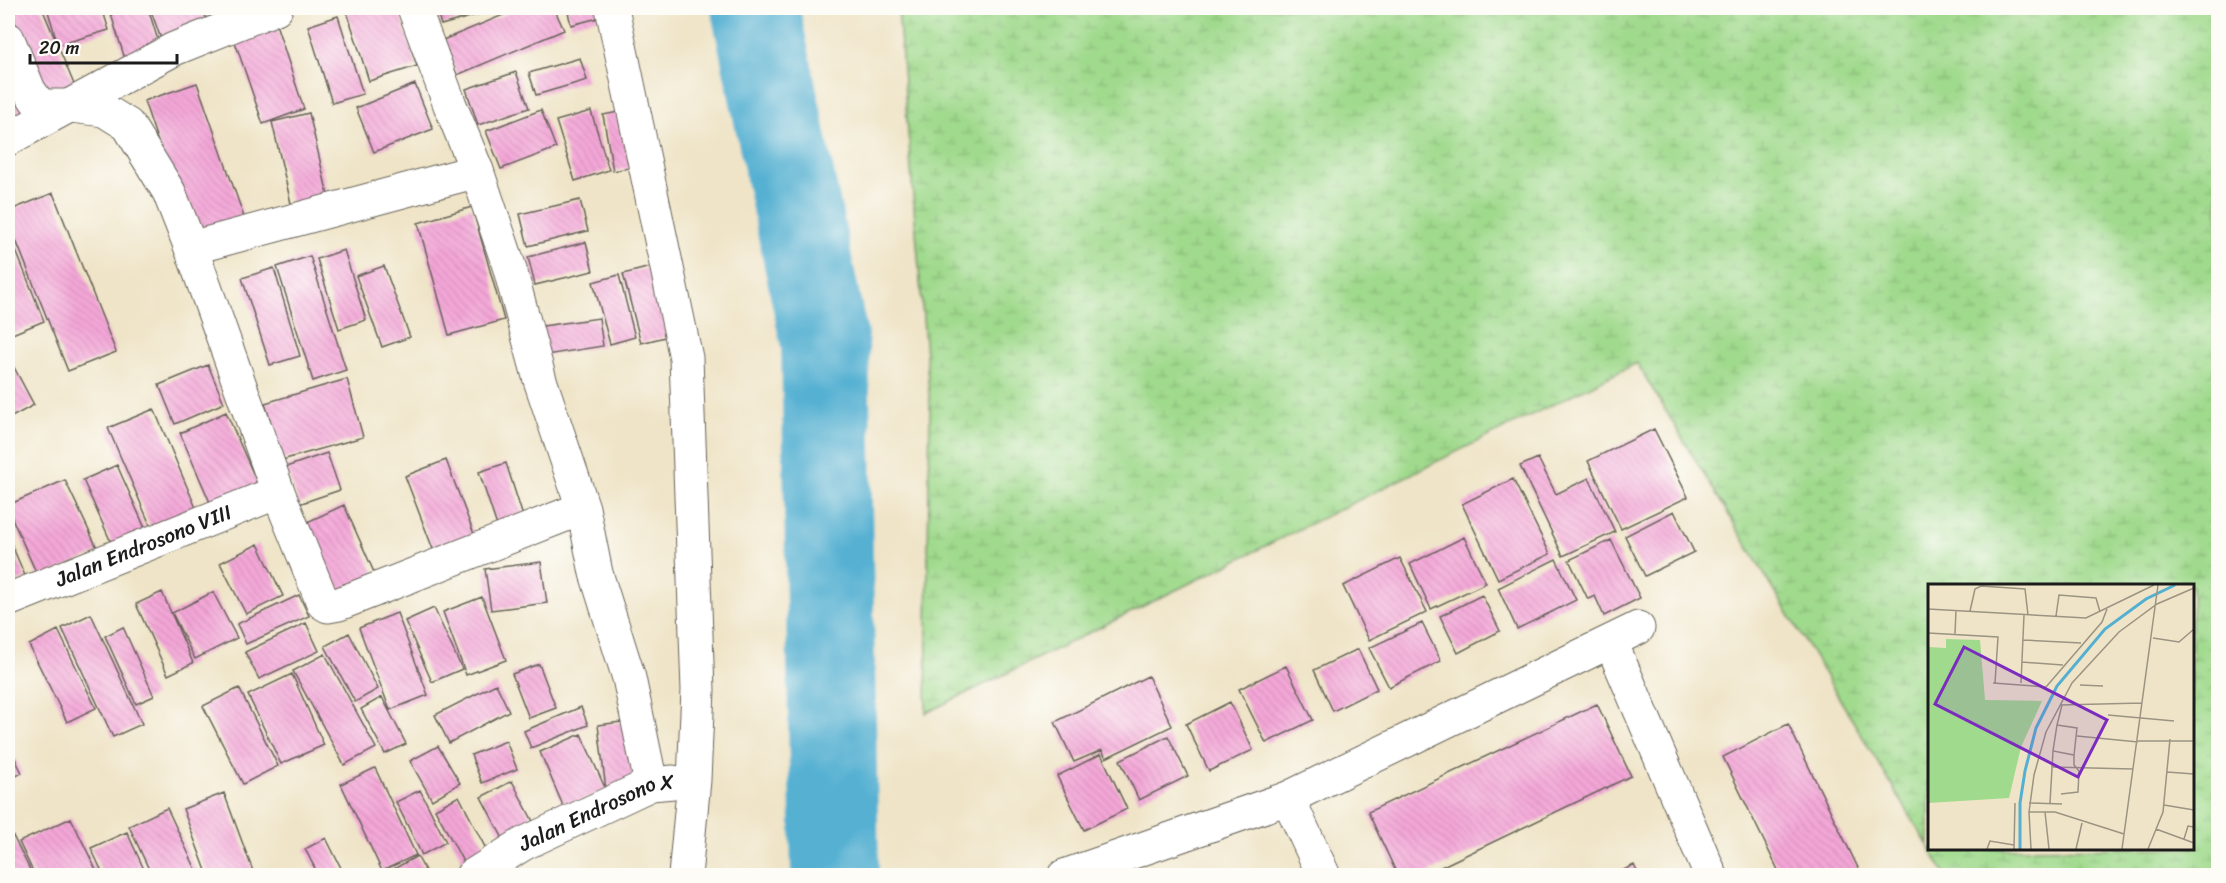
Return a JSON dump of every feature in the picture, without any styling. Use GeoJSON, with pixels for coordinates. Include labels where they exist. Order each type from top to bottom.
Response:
{"type":"FeatureCollection","features":[{"type":"Feature","properties":{"kind":"street"},"geometry":{"type":"LineString","coordinates":[[8,139],[174,49],[276,8]]}},
{"type":"Feature","properties":{"kind":"street"},"geometry":{"type":"LineString","coordinates":[[414,8],[477,171],[509,266],[540,380],[583,508],[596,573],[629,678],[651,783]]}},
{"type":"Feature","properties":{"kind":"street"},"geometry":{"type":"LineString","coordinates":[[612,8],[687,358],[698,690],[694,780],[685,876]]}},
{"type":"Feature","properties":{"kind":"street"},"geometry":{"type":"LineString","coordinates":[[8,39],[29,90],[40,106],[71,106],[104,110],[128,125],[169,192],[192,248],[278,492],[323,603],[328,606],[339,604],[583,508]]}},
{"type":"Feature","properties":{"kind":"street"},"geometry":{"type":"LineString","coordinates":[[192,248],[477,171]]}},
{"type":"Feature","properties":{"kind":"street","name":"Jalan Endrosono VIII"},"geometry":{"type":"LineString","coordinates":[[8,600],[278,492]]}},
{"type":"Feature","properties":{"kind":"street"},"geometry":{"type":"LineString","coordinates":[[1064,876],[1288,798],[1624,635],[1711,876]]}},
{"type":"Feature","properties":{"kind":"street","name":"Jalan Endrosono X"},"geometry":{"type":"LineString","coordinates":[[472,876],[524,844],[651,783],[694,780]]}},
{"type":"Feature","properties":{"kind":"street"},"geometry":{"type":"LineString","coordinates":[[1288,798],[1324,876]]}},
{"type":"Feature","properties":{"kind":"green space"},"geometry":{"type":"Polygon","coordinates":[[[898,8],[2218,8],[2218,875],[1946,875],[1931,850],[2193,850],[2193,584],[1928,584],[1928,845],[1637,363],[926,713],[930,405],[898,8]]]}},
{"type":"Feature","properties":{"kind":"building"},"geometry":{"type":"Polygon","coordinates":[[[9,8],[42,8],[76,89],[48,101],[9,8]]]}},
{"type":"Feature","properties":{"kind":"building"},"geometry":{"type":"Polygon","coordinates":[[[47,8],[102,8],[109,30],[58,45],[47,8]]]}},
{"type":"Feature","properties":{"kind":"building"},"geometry":{"type":"Polygon","coordinates":[[[109,8],[148,8],[160,47],[125,59],[109,8]]]}},
{"type":"Feature","properties":{"kind":"building"},"geometry":{"type":"Polygon","coordinates":[[[150,8],[203,8],[208,24],[161,39],[150,8]]]}},
{"type":"Feature","properties":{"kind":"building"},"geometry":{"type":"Polygon","coordinates":[[[207,8],[265,8],[212,22],[207,8]]]}},
{"type":"Feature","properties":{"kind":"building"},"geometry":{"type":"Polygon","coordinates":[[[360,8],[398,8],[417,66],[369,81],[347,12],[360,8]]]}},
{"type":"Feature","properties":{"kind":"building"},"geometry":{"type":"Polygon","coordinates":[[[436,8],[502,8],[441,25],[436,8]]]}},
{"type":"Feature","properties":{"kind":"building"},"geometry":{"type":"Polygon","coordinates":[[[520,8],[554,8],[564,30],[457,75],[443,40],[520,8]]]}},
{"type":"Feature","properties":{"kind":"building"},"geometry":{"type":"Polygon","coordinates":[[[567,8],[608,8],[610,15],[571,25],[567,8]]]}},
{"type":"Feature","properties":{"kind":"building"},"geometry":{"type":"Polygon","coordinates":[[[338,16],[363,94],[332,103],[308,26],[338,16]]]}},
{"type":"Feature","properties":{"kind":"building"},"geometry":{"type":"Polygon","coordinates":[[[276,24],[304,109],[263,124],[234,39],[276,24]]]}},
{"type":"Feature","properties":{"kind":"building"},"geometry":{"type":"Polygon","coordinates":[[[580,58],[587,80],[536,95],[529,73],[580,58]]]}},
{"type":"Feature","properties":{"kind":"building"},"geometry":{"type":"Polygon","coordinates":[[[516,72],[529,108],[478,125],[466,89],[516,72]]]}},
{"type":"Feature","properties":{"kind":"building"},"geometry":{"type":"Polygon","coordinates":[[[8,80],[28,121],[8,131],[8,80]]]}},
{"type":"Feature","properties":{"kind":"building"},"geometry":{"type":"Polygon","coordinates":[[[197,83],[244,217],[190,236],[144,101],[197,83]]]}},
{"type":"Feature","properties":{"kind":"building"},"geometry":{"type":"Polygon","coordinates":[[[415,84],[433,129],[374,152],[356,108],[415,84]]]}},
{"type":"Feature","properties":{"kind":"building"},"geometry":{"type":"Polygon","coordinates":[[[541,110],[556,148],[501,169],[486,131],[541,110]]]}},
{"type":"Feature","properties":{"kind":"building"},"geometry":{"type":"Polygon","coordinates":[[[629,110],[640,166],[613,171],[603,115],[629,110]]]}},
{"type":"Feature","properties":{"kind":"building"},"geometry":{"type":"Polygon","coordinates":[[[591,111],[609,170],[575,181],[556,121],[591,111]]]}},
{"type":"Feature","properties":{"kind":"building"},"geometry":{"type":"Polygon","coordinates":[[[309,113],[330,204],[293,212],[272,122],[309,113]]]}},
{"type":"Feature","properties":{"kind":"building"},"geometry":{"type":"Polygon","coordinates":[[[53,193],[116,352],[68,371],[8,220],[8,211],[53,193]]]}},
{"type":"Feature","properties":{"kind":"building"},"geometry":{"type":"Polygon","coordinates":[[[580,200],[588,231],[528,246],[520,214],[580,200]]]}},
{"type":"Feature","properties":{"kind":"building"},"geometry":{"type":"Polygon","coordinates":[[[472,207],[504,320],[449,335],[418,223],[472,207]]]}},
{"type":"Feature","properties":{"kind":"building"},"geometry":{"type":"Polygon","coordinates":[[[11,238],[44,321],[10,335],[8,327],[8,239],[11,238]]]}},
{"type":"Feature","properties":{"kind":"building"},"geometry":{"type":"Polygon","coordinates":[[[586,242],[593,271],[535,285],[528,257],[586,242]]]}},
{"type":"Feature","properties":{"kind":"building"},"geometry":{"type":"Polygon","coordinates":[[[344,250],[366,320],[339,329],[317,259],[344,250]]]}},
{"type":"Feature","properties":{"kind":"building"},"geometry":{"type":"Polygon","coordinates":[[[310,256],[346,370],[313,381],[277,267],[310,256]]]}},
{"type":"Feature","properties":{"kind":"building"},"geometry":{"type":"Polygon","coordinates":[[[384,266],[410,337],[382,347],[356,276],[384,266]]]}},
{"type":"Feature","properties":{"kind":"building"},"geometry":{"type":"Polygon","coordinates":[[[651,267],[669,336],[641,343],[623,274],[651,267]]]}},
{"type":"Feature","properties":{"kind":"building"},"geometry":{"type":"Polygon","coordinates":[[[274,268],[300,356],[270,365],[242,278],[274,268]]]}},
{"type":"Feature","properties":{"kind":"building"},"geometry":{"type":"Polygon","coordinates":[[[619,275],[635,337],[610,344],[593,282],[619,275]]]}},
{"type":"Feature","properties":{"kind":"building"},"geometry":{"type":"Polygon","coordinates":[[[599,318],[603,346],[540,356],[536,327],[599,318]]]}},
{"type":"Feature","properties":{"kind":"building"},"geometry":{"type":"Polygon","coordinates":[[[8,356],[34,405],[8,419],[8,356]]]}},
{"type":"Feature","properties":{"kind":"building"},"geometry":{"type":"Polygon","coordinates":[[[208,365],[224,403],[175,424],[159,385],[208,365]]]}},
{"type":"Feature","properties":{"kind":"building"},"geometry":{"type":"Polygon","coordinates":[[[347,379],[363,437],[282,460],[265,403],[347,379]]]}},
{"type":"Feature","properties":{"kind":"building"},"geometry":{"type":"Polygon","coordinates":[[[154,409],[199,515],[154,534],[108,428],[154,409]]]}},
{"type":"Feature","properties":{"kind":"building"},"geometry":{"type":"Polygon","coordinates":[[[226,412],[259,487],[212,507],[180,433],[226,412]]]}},
{"type":"Feature","properties":{"kind":"building"},"geometry":{"type":"Polygon","coordinates":[[[1654,429],[1688,497],[1621,529],[1588,461],[1654,429]]]}},
{"type":"Feature","properties":{"kind":"building"},"geometry":{"type":"Polygon","coordinates":[[[327,453],[340,490],[299,504],[286,467],[327,453]]]}},
{"type":"Feature","properties":{"kind":"building"},"geometry":{"type":"Polygon","coordinates":[[[1538,458],[1556,494],[1589,478],[1615,532],[1563,556],[1520,466],[1538,458]]]}},
{"type":"Feature","properties":{"kind":"building"},"geometry":{"type":"Polygon","coordinates":[[[446,460],[477,542],[436,557],[405,476],[446,460]]]}},
{"type":"Feature","properties":{"kind":"building"},"geometry":{"type":"Polygon","coordinates":[[[506,463],[527,529],[501,538],[479,472],[506,463]]]}},
{"type":"Feature","properties":{"kind":"building"},"geometry":{"type":"Polygon","coordinates":[[[117,465],[148,535],[115,551],[83,480],[117,465]]]}},
{"type":"Feature","properties":{"kind":"building"},"geometry":{"type":"Polygon","coordinates":[[[1513,479],[1550,554],[1498,579],[1462,504],[1513,479]]]}},
{"type":"Feature","properties":{"kind":"building"},"geometry":{"type":"Polygon","coordinates":[[[65,480],[99,552],[39,579],[8,505],[65,480]]]}},
{"type":"Feature","properties":{"kind":"building"},"geometry":{"type":"Polygon","coordinates":[[[344,505],[377,579],[338,597],[305,523],[344,505]]]}},
{"type":"Feature","properties":{"kind":"building"},"geometry":{"type":"Polygon","coordinates":[[[1674,511],[1694,552],[1645,576],[1625,536],[1674,511]]]}},
{"type":"Feature","properties":{"kind":"building"},"geometry":{"type":"Polygon","coordinates":[[[8,536],[26,578],[8,586],[8,536]]]}},
{"type":"Feature","properties":{"kind":"building"},"geometry":{"type":"Polygon","coordinates":[[[1464,537],[1486,583],[1431,609],[1410,564],[1464,537]]]}},
{"type":"Feature","properties":{"kind":"building"},"geometry":{"type":"Polygon","coordinates":[[[1611,540],[1640,598],[1604,616],[1595,596],[1588,599],[1569,560],[1611,540]]]}},
{"type":"Feature","properties":{"kind":"building"},"geometry":{"type":"Polygon","coordinates":[[[258,544],[283,596],[246,614],[220,563],[258,544]]]}},
{"type":"Feature","properties":{"kind":"building"},"geometry":{"type":"Polygon","coordinates":[[[1400,558],[1427,612],[1369,640],[1343,586],[1400,558]]]}},
{"type":"Feature","properties":{"kind":"building"},"geometry":{"type":"Polygon","coordinates":[[[1556,559],[1576,600],[1517,629],[1498,588],[1556,559]]]}},
{"type":"Feature","properties":{"kind":"building"},"geometry":{"type":"Polygon","coordinates":[[[541,562],[547,603],[491,610],[485,569],[541,562]]]}},
{"type":"Feature","properties":{"kind":"building"},"geometry":{"type":"Polygon","coordinates":[[[162,592],[193,663],[168,675],[136,604],[162,592]]]}},
{"type":"Feature","properties":{"kind":"building"},"geometry":{"type":"Polygon","coordinates":[[[213,592],[237,638],[195,659],[172,613],[213,592]]]}},
{"type":"Feature","properties":{"kind":"building"},"geometry":{"type":"Polygon","coordinates":[[[299,595],[309,616],[246,644],[237,624],[299,595]]]}},
{"type":"Feature","properties":{"kind":"building"},"geometry":{"type":"Polygon","coordinates":[[[1482,595],[1500,631],[1458,653],[1440,616],[1482,595]]]}},
{"type":"Feature","properties":{"kind":"building"},"geometry":{"type":"Polygon","coordinates":[[[482,597],[506,660],[466,675],[443,612],[482,597]]]}},
{"type":"Feature","properties":{"kind":"building"},"geometry":{"type":"Polygon","coordinates":[[[434,608],[462,669],[432,682],[405,621],[434,608]]]}},
{"type":"Feature","properties":{"kind":"building"},"geometry":{"type":"Polygon","coordinates":[[[397,613],[428,695],[390,710],[359,628],[397,613]]]}},
{"type":"Feature","properties":{"kind":"building"},"geometry":{"type":"Polygon","coordinates":[[[91,614],[142,724],[113,737],[62,628],[91,614]]]}},
{"type":"Feature","properties":{"kind":"building"},"geometry":{"type":"Polygon","coordinates":[[[306,623],[319,651],[259,679],[245,652],[306,623]]]}},
{"type":"Feature","properties":{"kind":"building"},"geometry":{"type":"Polygon","coordinates":[[[1422,623],[1441,661],[1389,687],[1369,648],[1422,623]]]}},
{"type":"Feature","properties":{"kind":"building"},"geometry":{"type":"Polygon","coordinates":[[[123,627],[154,696],[136,704],[105,636],[123,627]]]}},
{"type":"Feature","properties":{"kind":"building"},"geometry":{"type":"Polygon","coordinates":[[[58,630],[96,708],[67,722],[29,645],[58,630]]]}},
{"type":"Feature","properties":{"kind":"building"},"geometry":{"type":"Polygon","coordinates":[[[349,633],[378,689],[355,702],[325,646],[349,633]]]}},
{"type":"Feature","properties":{"kind":"building"},"geometry":{"type":"Polygon","coordinates":[[[1358,649],[1377,689],[1333,711],[1314,670],[1358,649]]]}},
{"type":"Feature","properties":{"kind":"building"},"geometry":{"type":"Polygon","coordinates":[[[325,654],[376,748],[344,765],[293,671],[325,654]]]}},
{"type":"Feature","properties":{"kind":"building"},"geometry":{"type":"Polygon","coordinates":[[[539,664],[556,708],[529,718],[512,674],[539,664]]]}},
{"type":"Feature","properties":{"kind":"building"},"geometry":{"type":"Polygon","coordinates":[[[1286,666],[1313,720],[1266,743],[1239,689],[1286,666]]]}},
{"type":"Feature","properties":{"kind":"building"},"geometry":{"type":"Polygon","coordinates":[[[292,674],[324,745],[281,764],[248,695],[292,674]]]}},
{"type":"Feature","properties":{"kind":"building"},"geometry":{"type":"Polygon","coordinates":[[[1148,676],[1172,726],[1106,758],[1102,750],[1074,762],[1055,722],[1148,676]]]}},
{"type":"Feature","properties":{"kind":"building"},"geometry":{"type":"Polygon","coordinates":[[[496,684],[509,711],[449,743],[435,715],[496,684]]]}},
{"type":"Feature","properties":{"kind":"building"},"geometry":{"type":"Polygon","coordinates":[[[239,688],[278,766],[243,784],[203,706],[239,688]]]}},
{"type":"Feature","properties":{"kind":"building"},"geometry":{"type":"Polygon","coordinates":[[[382,697],[406,744],[385,754],[361,709],[382,697]]]}},
{"type":"Feature","properties":{"kind":"building"},"geometry":{"type":"Polygon","coordinates":[[[1230,702],[1253,750],[1209,771],[1186,724],[1230,702]]]}},
{"type":"Feature","properties":{"kind":"building"},"geometry":{"type":"Polygon","coordinates":[[[1597,704],[1631,776],[1422,876],[1398,876],[1368,812],[1597,704]]]}},
{"type":"Feature","properties":{"kind":"building"},"geometry":{"type":"Polygon","coordinates":[[[581,707],[588,725],[531,748],[524,731],[581,707]]]}},
{"type":"Feature","properties":{"kind":"building"},"geometry":{"type":"Polygon","coordinates":[[[637,720],[645,785],[606,790],[598,725],[637,720]]]}},
{"type":"Feature","properties":{"kind":"building"},"geometry":{"type":"Polygon","coordinates":[[[1788,724],[1862,876],[1781,876],[1723,757],[1788,724]]]}},
{"type":"Feature","properties":{"kind":"building"},"geometry":{"type":"Polygon","coordinates":[[[581,734],[606,790],[564,808],[540,752],[581,734]]]}},
{"type":"Feature","properties":{"kind":"building"},"geometry":{"type":"Polygon","coordinates":[[[1168,736],[1188,776],[1139,800],[1120,760],[1168,736]]]}},
{"type":"Feature","properties":{"kind":"building"},"geometry":{"type":"Polygon","coordinates":[[[506,741],[517,769],[482,783],[471,755],[506,741]]]}},
{"type":"Feature","properties":{"kind":"building"},"geometry":{"type":"Polygon","coordinates":[[[8,744],[22,773],[8,780],[8,744]]]}},
{"type":"Feature","properties":{"kind":"building"},"geometry":{"type":"Polygon","coordinates":[[[438,746],[460,783],[432,800],[410,761],[438,746]]]}},
{"type":"Feature","properties":{"kind":"building"},"geometry":{"type":"Polygon","coordinates":[[[1101,754],[1127,809],[1084,830],[1057,776],[1101,754]]]}},
{"type":"Feature","properties":{"kind":"building"},"geometry":{"type":"Polygon","coordinates":[[[375,768],[416,855],[382,871],[341,784],[375,768]]]}},
{"type":"Feature","properties":{"kind":"building"},"geometry":{"type":"Polygon","coordinates":[[[512,781],[539,833],[508,848],[481,797],[512,781]]]}},
{"type":"Feature","properties":{"kind":"building"},"geometry":{"type":"Polygon","coordinates":[[[420,790],[446,842],[422,855],[396,802],[420,790]]]}},
{"type":"Feature","properties":{"kind":"building"},"geometry":{"type":"Polygon","coordinates":[[[224,793],[253,871],[240,876],[208,876],[183,809],[224,793]]]}},
{"type":"Feature","properties":{"kind":"building"},"geometry":{"type":"Polygon","coordinates":[[[459,796],[490,857],[467,869],[435,809],[459,796]]]}},
{"type":"Feature","properties":{"kind":"building"},"geometry":{"type":"Polygon","coordinates":[[[167,808],[199,876],[152,876],[129,826],[167,808]]]}},
{"type":"Feature","properties":{"kind":"building"},"geometry":{"type":"Polygon","coordinates":[[[71,818],[99,876],[35,876],[19,842],[71,818]]]}},
{"type":"Feature","properties":{"kind":"building"},"geometry":{"type":"Polygon","coordinates":[[[127,832],[147,876],[104,876],[91,848],[127,832]]]}},
{"type":"Feature","properties":{"kind":"building"},"geometry":{"type":"Polygon","coordinates":[[[13,836],[33,876],[8,876],[8,839],[13,836]]]}},
{"type":"Feature","properties":{"kind":"building"},"geometry":{"type":"Polygon","coordinates":[[[326,838],[345,876],[319,876],[305,849],[326,838]]]}},
{"type":"Feature","properties":{"kind":"building"},"geometry":{"type":"Polygon","coordinates":[[[417,856],[428,876],[381,876],[417,856]]]}},
{"type":"Feature","properties":{"kind":"building"},"geometry":{"type":"Polygon","coordinates":[[[1634,865],[1639,876],[1611,876],[1634,865]]]}},
{"type":"Feature","properties":{"kind":"waterway"},"geometry":{"type":"LineString","coordinates":[[755,8],[825,343],[835,876]]}}]}
